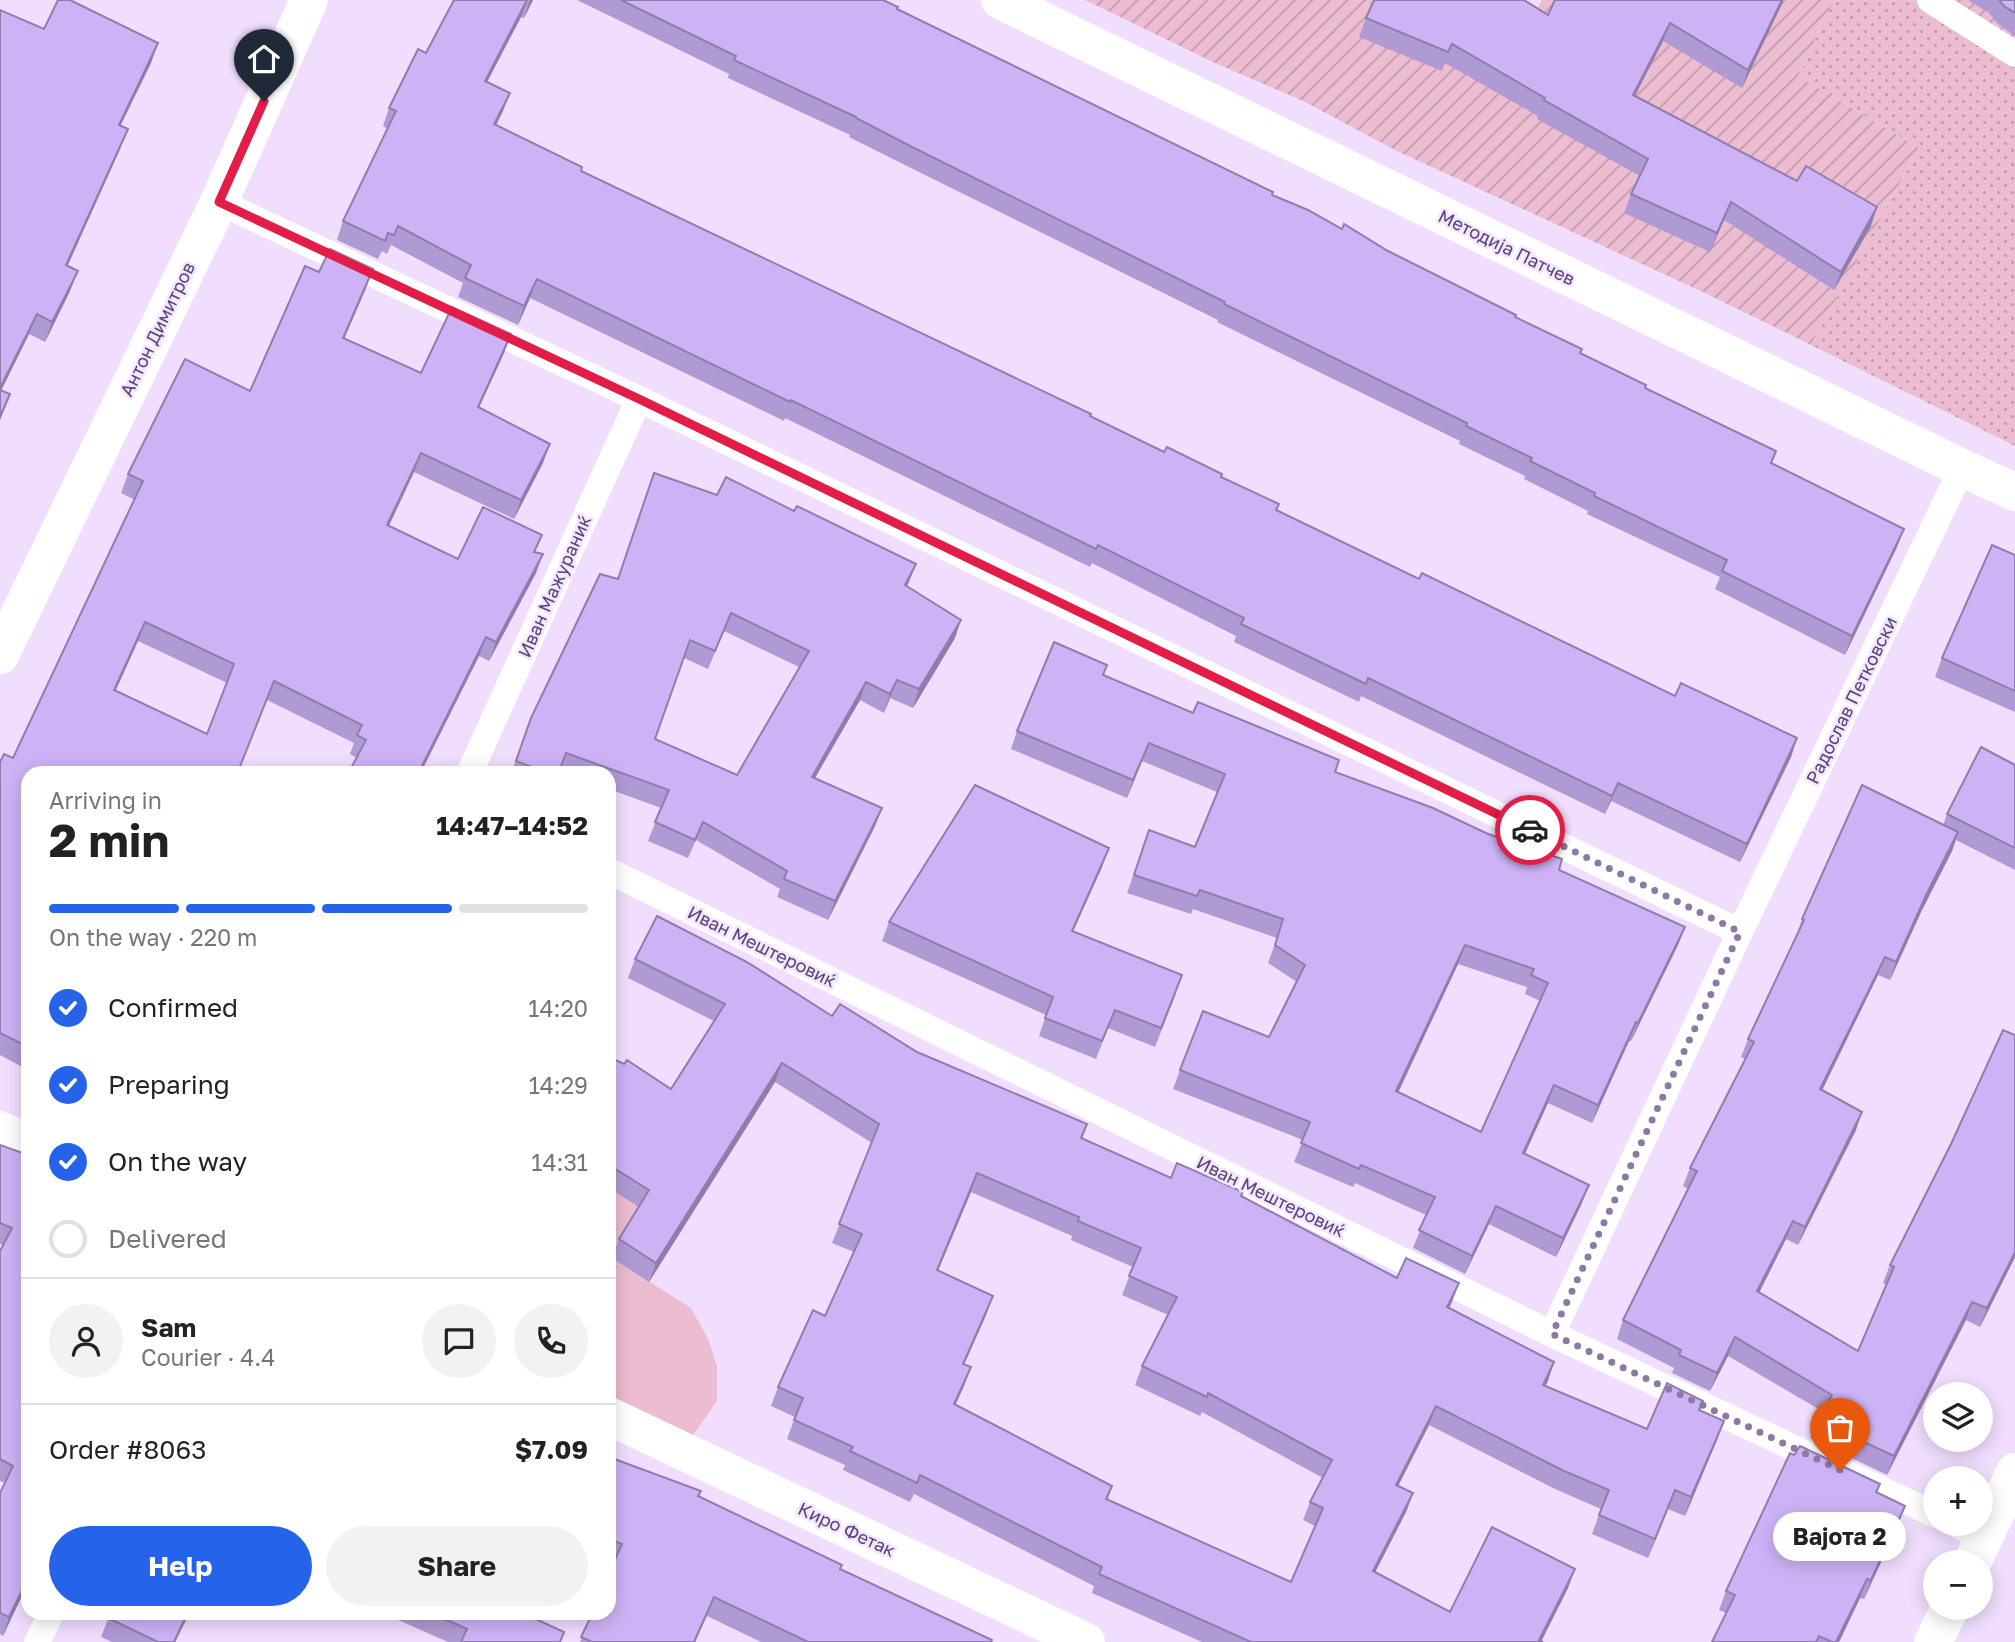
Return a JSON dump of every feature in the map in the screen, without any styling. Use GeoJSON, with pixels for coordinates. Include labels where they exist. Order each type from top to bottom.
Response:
{"type":"FeatureCollection","features":[{"type":"Feature","properties":{"kind":"street","name":"Антон Димитров"},"geometry":{"type":"LineString","coordinates":[[0,655],[219,202],[309,0]]}},
{"type":"Feature","properties":{"kind":"street","name":"Методија Патчев"},"geometry":{"type":"LineString","coordinates":[[1000,0],[2015,492]]}},
{"type":"Feature","properties":{"kind":"street"},"geometry":{"type":"LineString","coordinates":[[0,1130],[21,1140]]}},
{"type":"Feature","properties":{"kind":"street","name":"Киро Фетак"},"geometry":{"type":"LineString","coordinates":[[616,1419],[1086,1642]]}},
{"type":"Feature","properties":{"kind":"street"},"geometry":{"type":"LineString","coordinates":[[1971,1542],[2015,1472]]}},
{"type":"Feature","properties":{"kind":"street"},"geometry":{"type":"LineString","coordinates":[[1933,1642],[1944,1620]]}},
{"type":"Feature","properties":{"kind":"lane"},"geometry":{"type":"LineString","coordinates":[[1930,0],[2015,54]]}},
{"type":"Feature","properties":{"kind":"lane"},"geometry":{"type":"LineString","coordinates":[[219,202],[639,399],[1740,932]]}},
{"type":"Feature","properties":{"kind":"lane","name":"Иван Мажураниќ"},"geometry":{"type":"LineString","coordinates":[[473,766],[639,399]]}},
{"type":"Feature","properties":{"kind":"lane","name":"Радослав Петковски"},"geometry":{"type":"LineString","coordinates":[[1552,1334],[1962,468]]}},
{"type":"Feature","properties":{"kind":"lane","name":"Иван Мештеровиќ"},"geometry":{"type":"LineString","coordinates":[[616,874],[1552,1334],[1923,1509]]}},
{"type":"Feature","properties":{"kind":"lane"},"geometry":{"type":"LineString","coordinates":[[37,1642],[48,1620]]}},
{"type":"Feature","properties":{"kind":"shaded area"},"geometry":{"type":"Polygon","coordinates":[[[1085,0],[1517,0],[1536,11],[1542,0],[1834,0],[1798,76],[1919,148],[1811,345],[1397,151],[1305,102],[1213,62],[1085,0]]]}},
{"type":"Feature","properties":{"kind":"shaded area"},"geometry":{"type":"Polygon","coordinates":[[[1834,0],[1916,0],[2015,61],[2015,446],[1811,345],[1919,148],[1798,76],[1834,0]]]}},
{"type":"Feature","properties":{"kind":"shaded area"},"geometry":{"type":"Polygon","coordinates":[[[1941,0],[2015,0],[2015,54],[1941,0]]]}},
{"type":"Feature","properties":{"kind":"shaded area"},"geometry":{"type":"Polygon","coordinates":[[[616,1192],[643,1209],[616,1252],[616,1192]]]}},
{"type":"Feature","properties":{"kind":"shaded area"},"geometry":{"type":"Polygon","coordinates":[[[616,1261],[691,1308],[709,1341],[717,1367],[717,1401],[682,1451],[616,1419],[616,1261]]]}},
{"type":"Feature","properties":{"kind":"building"},"geometry":{"type":"Polygon","coordinates":[[[58,0],[70,0],[158,43],[119,125],[128,129],[66,265],[78,271],[52,322],[37,314],[0,388],[0,10],[44,29],[58,0]]]}},
{"type":"Feature","properties":{"kind":"building"},"geometry":{"type":"Polygon","coordinates":[[[454,0],[527,0],[485,81],[510,93],[494,124],[582,167],[581,171],[1091,414],[1090,416],[1164,452],[1167,447],[1222,474],[1221,477],[1279,504],[1276,510],[1419,579],[1422,573],[1675,696],[1681,683],[1797,738],[1747,844],[1618,783],[1612,796],[1368,678],[1366,684],[1241,624],[1244,618],[1098,545],[1096,549],[537,279],[524,306],[465,278],[471,265],[398,226],[394,235],[388,233],[385,241],[343,221],[396,111],[389,108],[418,49],[426,53],[454,0]]]}},
{"type":"Feature","properties":{"kind":"building"},"geometry":{"type":"Polygon","coordinates":[[[621,0],[883,0],[1273,192],[1272,195],[1308,210],[1342,229],[1344,224],[1388,251],[1582,349],[1580,353],[1646,385],[1645,388],[1776,451],[1771,463],[1904,529],[1852,636],[1722,571],[1727,560],[1594,496],[1595,493],[1530,461],[1532,458],[1466,426],[1467,423],[1224,304],[1225,302],[856,117],[734,60],[736,56],[621,0]]]}},
{"type":"Feature","properties":{"kind":"building"},"geometry":{"type":"Polygon","coordinates":[[[1374,0],[1524,0],[1548,15],[1555,0],[1782,0],[1748,70],[1670,23],[1633,95],[1797,181],[1806,166],[1877,207],[1841,272],[1731,202],[1717,233],[1631,194],[1648,159],[1452,44],[1448,52],[1366,18],[1374,0]]]}},
{"type":"Feature","properties":{"kind":"building"},"geometry":{"type":"Polygon","coordinates":[[[1999,0],[2015,0],[2015,13],[2004,6],[1999,0]]]}},
{"type":"Feature","properties":{"kind":"building"},"geometry":{"type":"Polygon","coordinates":[[[330,249],[373,269],[343,338],[421,373],[452,307],[511,334],[478,407],[550,444],[521,500],[421,453],[387,525],[458,559],[483,507],[542,535],[534,552],[543,554],[496,642],[486,637],[422,766],[352,766],[366,740],[357,735],[362,725],[274,681],[240,766],[21,766],[21,1044],[0,1033],[0,762],[4,754],[13,758],[143,481],[128,474],[185,359],[250,391],[305,266],[319,272],[330,249]],[[145,622],[114,690],[207,734],[234,664],[145,622]]]}},
{"type":"Feature","properties":{"kind":"building"},"geometry":{"type":"Polygon","coordinates":[[[0,390],[10,394],[0,417],[0,390]]]}},
{"type":"Feature","properties":{"kind":"building"},"geometry":{"type":"Polygon","coordinates":[[[654,473],[717,495],[726,477],[794,511],[797,506],[916,564],[905,585],[961,620],[919,689],[897,680],[890,694],[866,682],[812,777],[882,808],[835,901],[784,879],[787,871],[703,822],[695,840],[655,822],[669,790],[616,771],[616,766],[602,766],[566,753],[561,766],[529,766],[516,761],[531,718],[600,574],[618,579],[654,473]],[[731,613],[715,651],[690,640],[655,739],[737,775],[809,651],[731,613]]]}},
{"type":"Feature","properties":{"kind":"building"},"geometry":{"type":"Polygon","coordinates":[[[1992,545],[2015,555],[2015,691],[1942,658],[1992,545]]]}},
{"type":"Feature","properties":{"kind":"building"},"geometry":{"type":"Polygon","coordinates":[[[1054,642],[1107,665],[1103,675],[1193,713],[1198,702],[1339,760],[1335,772],[1433,808],[1488,834],[1562,859],[1559,870],[1685,927],[1638,1023],[1636,1022],[1598,1105],[1554,1085],[1523,1153],[1589,1185],[1563,1238],[1496,1206],[1472,1256],[1419,1230],[1435,1197],[1361,1165],[1359,1169],[1301,1143],[1310,1122],[1180,1070],[1203,1011],[1269,1037],[1305,965],[1275,945],[1283,919],[1200,890],[1197,896],[1134,875],[1149,830],[1195,847],[1225,774],[1149,743],[1133,780],[1017,731],[1054,642]],[[1465,945],[1396,1091],[1481,1132],[1548,983],[1531,975],[1534,969],[1465,945]]]}},
{"type":"Feature","properties":{"kind":"building"},"geometry":{"type":"Polygon","coordinates":[[[1981,747],[2015,765],[2015,848],[1947,814],[1981,747]]]}},
{"type":"Feature","properties":{"kind":"building"},"geometry":{"type":"Polygon","coordinates":[[[975,785],[1109,848],[1072,931],[1182,975],[1161,1028],[1115,1010],[1102,1041],[1045,1018],[1053,997],[889,922],[975,785]]]}},
{"type":"Feature","properties":{"kind":"building"},"geometry":{"type":"Polygon","coordinates":[[[1862,785],[1958,832],[1896,962],[1885,957],[1820,1089],[1862,1112],[1805,1227],[1793,1221],[1757,1291],[1858,1351],[1894,1267],[1890,1265],[1951,1144],[2003,1030],[2015,1035],[2015,1252],[1987,1308],[1972,1302],[1931,1382],[1923,1382],[1923,1399],[1894,1456],[1817,1420],[1832,1395],[1735,1337],[1717,1373],[1679,1355],[1681,1350],[1623,1320],[1697,1171],[1690,1168],[1754,1042],[1748,1039],[1804,920],[1802,919],[1862,785]]]}},
{"type":"Feature","properties":{"kind":"building"},"geometry":{"type":"Polygon","coordinates":[[[657,916],[747,962],[832,1016],[840,1004],[917,1052],[1087,1124],[1081,1138],[1171,1178],[1177,1163],[1243,1192],[1241,1196],[1397,1278],[1406,1258],[1459,1283],[1447,1307],[1554,1362],[1543,1385],[1647,1429],[1667,1383],[1703,1401],[1699,1410],[1724,1421],[1691,1497],[1675,1490],[1655,1539],[1599,1515],[1609,1490],[1562,1470],[1436,1406],[1396,1485],[1413,1493],[1373,1571],[1450,1612],[1492,1527],[1575,1569],[1539,1640],[1543,1642],[1251,1642],[1099,1574],[1102,1567],[920,1475],[917,1483],[850,1451],[853,1447],[794,1420],[803,1398],[778,1387],[813,1310],[825,1316],[862,1234],[839,1224],[879,1124],[782,1063],[656,1263],[619,1239],[649,1190],[616,1169],[616,1060],[624,1064],[627,1060],[671,1089],[725,1004],[635,959],[657,916]],[[977,1173],[937,1270],[993,1296],[963,1364],[971,1367],[954,1404],[1112,1486],[1106,1499],[1291,1582],[1323,1508],[1310,1502],[1332,1460],[1208,1393],[1207,1397],[1142,1366],[1177,1297],[1129,1276],[1141,1248],[1078,1221],[1079,1217],[977,1173]]]}},
{"type":"Feature","properties":{"kind":"building"},"geometry":{"type":"Polygon","coordinates":[[[0,1145],[21,1152],[21,1592],[9,1617],[0,1613],[0,1493],[13,1466],[0,1459],[0,1251],[12,1228],[0,1223],[0,1145]]]}},
{"type":"Feature","properties":{"kind":"building"},"geometry":{"type":"Polygon","coordinates":[[[1800,1446],[1880,1484],[1876,1492],[1905,1506],[1871,1580],[1867,1579],[1836,1642],[1819,1636],[1816,1642],[1712,1642],[1735,1595],[1726,1591],[1790,1453],[1794,1455],[1800,1446]]]}},
{"type":"Feature","properties":{"kind":"building"},"geometry":{"type":"Polygon","coordinates":[[[616,1460],[701,1491],[698,1496],[842,1565],[840,1569],[992,1640],[808,1642],[714,1597],[694,1642],[592,1642],[581,1637],[589,1620],[616,1620],[616,1557],[622,1544],[616,1542],[616,1460]]]}},
{"type":"Feature","properties":{"kind":"building"},"geometry":{"type":"Polygon","coordinates":[[[112,1620],[184,1620],[174,1642],[158,1642],[112,1620]]]}},
{"type":"Feature","properties":{"kind":"building"},"geometry":{"type":"Polygon","coordinates":[[[447,1620],[538,1620],[564,1632],[560,1642],[461,1642],[467,1629],[447,1620]]]}},
{"type":"Feature","properties":{"kind":"way so far"},"geometry":{"type":"LineString","coordinates":[[1530,830],[1740,932],[1552,1334],[1840,1470]]}},
{"type":"Feature","properties":{"kind":"place","name":"Вајота 2"},"geometry":{"type":"Point","coordinates":[1840,1470]}},
{"type":"Feature","properties":{"kind":"route"},"geometry":{"type":"LineString","coordinates":[[264,101],[219,202],[639,399],[1530,830]]}}]}
